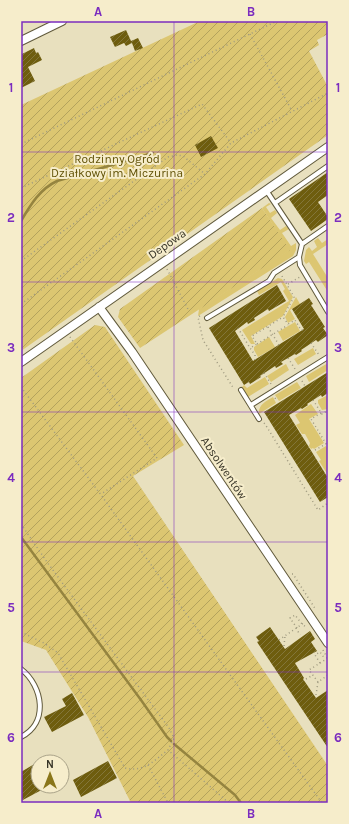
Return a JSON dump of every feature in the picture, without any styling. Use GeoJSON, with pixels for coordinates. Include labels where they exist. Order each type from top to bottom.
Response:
{"type":"FeatureCollection","features":[{"type":"Feature","properties":{"kind":"street"},"geometry":{"type":"LineString","coordinates":[[21,41],[62,21]]}},
{"type":"Feature","properties":{"kind":"street","name":"Depowa"},"geometry":{"type":"LineString","coordinates":[[21,362],[328,147]]}},
{"type":"Feature","properties":{"kind":"street","name":"Absolwentów"},"geometry":{"type":"LineString","coordinates":[[99,307],[132,352],[328,643]]}},
{"type":"Feature","properties":{"kind":"lane"},"geometry":{"type":"LineString","coordinates":[[275,203],[328,166]]}},
{"type":"Feature","properties":{"kind":"lane"},"geometry":{"type":"LineString","coordinates":[[266,190],[302,244]]}},
{"type":"Feature","properties":{"kind":"lane"},"geometry":{"type":"LineString","coordinates":[[328,226],[302,244],[299,257],[300,265],[328,312]]}},
{"type":"Feature","properties":{"kind":"lane"},"geometry":{"type":"LineString","coordinates":[[207,318],[269,281],[274,273],[299,257]]}},
{"type":"Feature","properties":{"kind":"lane"},"geometry":{"type":"LineString","coordinates":[[251,406],[328,357]]}},
{"type":"Feature","properties":{"kind":"lane"},"geometry":{"type":"LineString","coordinates":[[241,390],[259,419]]}},
{"type":"Feature","properties":{"kind":"lane"},"geometry":{"type":"LineString","coordinates":[[21,669],[26,673],[37,690],[41,706],[37,722],[27,734],[21,738]]}},
{"type":"Feature","properties":{"kind":"path"},"geometry":{"type":"LineString","coordinates":[[21,144],[277,21]]}},
{"type":"Feature","properties":{"kind":"path"},"geometry":{"type":"LineString","coordinates":[[250,34],[292,112]]}},
{"type":"Feature","properties":{"kind":"path"},"geometry":{"type":"LineString","coordinates":[[21,304],[205,174],[231,143],[328,93]]}},
{"type":"Feature","properties":{"kind":"path"},"geometry":{"type":"LineString","coordinates":[[21,188],[202,104],[231,143]]}},
{"type":"Feature","properties":{"kind":"path"},"geometry":{"type":"LineString","coordinates":[[21,260],[168,157],[176,154],[183,156],[205,174]]}},
{"type":"Feature","properties":{"kind":"path"},"geometry":{"type":"LineString","coordinates":[[162,263],[189,311]]}},
{"type":"Feature","properties":{"kind":"path"},"geometry":{"type":"LineString","coordinates":[[257,344],[252,336],[283,317],[294,297],[281,275],[272,275]]}},
{"type":"Feature","properties":{"kind":"path"},"geometry":{"type":"LineString","coordinates":[[287,285],[298,278]]}},
{"type":"Feature","properties":{"kind":"path"},"geometry":{"type":"LineString","coordinates":[[283,317],[288,324]]}},
{"type":"Feature","properties":{"kind":"path"},"geometry":{"type":"LineString","coordinates":[[250,348],[295,320],[300,330],[303,330]]}},
{"type":"Feature","properties":{"kind":"path"},"geometry":{"type":"LineString","coordinates":[[268,327],[279,345]]}},
{"type":"Feature","properties":{"kind":"path"},"geometry":{"type":"LineString","coordinates":[[238,328],[255,355],[255,360]]}},
{"type":"Feature","properties":{"kind":"path"},"geometry":{"type":"LineString","coordinates":[[65,331],[157,458],[101,495]]}},
{"type":"Feature","properties":{"kind":"path"},"geometry":{"type":"LineString","coordinates":[[311,343],[319,355]]}},
{"type":"Feature","properties":{"kind":"path"},"geometry":{"type":"LineString","coordinates":[[288,358],[295,369]]}},
{"type":"Feature","properties":{"kind":"path"},"geometry":{"type":"LineString","coordinates":[[264,373],[271,384]]}},
{"type":"Feature","properties":{"kind":"path"},"geometry":{"type":"LineString","coordinates":[[21,387],[101,495],[322,803]]}},
{"type":"Feature","properties":{"kind":"path"},"geometry":{"type":"LineString","coordinates":[[313,400],[321,413]]}},
{"type":"Feature","properties":{"kind":"path"},"geometry":{"type":"LineString","coordinates":[[328,410],[311,419],[328,447]]}},
{"type":"Feature","properties":{"kind":"path"},"geometry":{"type":"LineString","coordinates":[[315,450],[326,444]]}},
{"type":"Feature","properties":{"kind":"path"},"geometry":{"type":"LineString","coordinates":[[21,524],[168,728],[174,738],[168,750],[143,768],[133,770],[126,768],[58,653],[44,643],[21,632]]}},
{"type":"Feature","properties":{"kind":"path"},"geometry":{"type":"LineString","coordinates":[[300,635],[290,618],[295,615],[302,624],[311,630]]}},
{"type":"Feature","properties":{"kind":"path"},"geometry":{"type":"LineString","coordinates":[[279,640],[302,624]]}},
{"type":"Feature","properties":{"kind":"path"},"geometry":{"type":"LineString","coordinates":[[284,646],[285,636]]}},
{"type":"Feature","properties":{"kind":"path"},"geometry":{"type":"LineString","coordinates":[[316,695],[318,682],[309,670],[327,659],[320,652],[315,655],[320,663]]}},
{"type":"Feature","properties":{"kind":"path"},"geometry":{"type":"LineString","coordinates":[[306,679],[313,675]]}},
{"type":"Feature","properties":{"kind":"path"},"geometry":{"type":"LineString","coordinates":[[318,682],[328,675]]}},
{"type":"Feature","properties":{"kind":"path"},"geometry":{"type":"LineString","coordinates":[[168,750],[229,803]]}},
{"type":"Feature","properties":{"kind":"path"},"geometry":{"type":"LineString","coordinates":[[148,764],[168,803]]}},
{"type":"Feature","properties":{"kind":"green space","name":"Rodzinny Ogród Działkowy im. Miczurina"},"geometry":{"type":"Polygon","coordinates":[[[200,21],[328,21],[328,34],[317,40],[319,45],[309,51],[328,87],[328,135],[21,351],[21,105],[200,21]]]}},
{"type":"Feature","properties":{"kind":"green space"},"geometry":{"type":"Polygon","coordinates":[[[269,203],[271,204],[266,207],[270,213],[275,210],[277,213],[271,218],[280,230],[286,226],[289,229],[282,233],[291,246],[296,243],[296,250],[293,256],[198,316],[199,309],[289,250],[262,208],[269,203]]]}},
{"type":"Feature","properties":{"kind":"green space"},"geometry":{"type":"Polygon","coordinates":[[[262,208],[290,250],[140,348],[118,317],[120,309],[262,208]]]}},
{"type":"Feature","properties":{"kind":"green space"},"geometry":{"type":"Polygon","coordinates":[[[318,238],[322,243],[328,239],[328,244],[313,254],[328,278],[328,292],[309,262],[306,264],[304,261],[306,250],[309,247],[312,251],[317,247],[314,241],[318,238]]]}},
{"type":"Feature","properties":{"kind":"green space"},"geometry":{"type":"Polygon","coordinates":[[[278,278],[282,279],[293,297],[283,316],[251,336],[255,344],[251,344],[242,330],[289,301],[283,291],[285,289],[281,282],[259,295],[257,291],[278,278]]]}},
{"type":"Feature","properties":{"kind":"green space"},"geometry":{"type":"Polygon","coordinates":[[[296,297],[300,304],[290,310],[295,319],[288,323],[285,317],[296,297]]]}},
{"type":"Feature","properties":{"kind":"green space"},"geometry":{"type":"Polygon","coordinates":[[[295,322],[300,331],[283,341],[278,332],[295,322]]]}},
{"type":"Feature","properties":{"kind":"green space"},"geometry":{"type":"Polygon","coordinates":[[[95,325],[105,327],[184,445],[133,476],[328,766],[328,803],[131,803],[88,717],[46,650],[21,641],[21,378],[95,325]]]}},
{"type":"Feature","properties":{"kind":"green space"},"geometry":{"type":"Polygon","coordinates":[[[269,337],[275,347],[258,357],[254,347],[269,337]]]}},
{"type":"Feature","properties":{"kind":"green space"},"geometry":{"type":"Polygon","coordinates":[[[313,348],[316,354],[298,365],[294,359],[313,348]]]}},
{"type":"Feature","properties":{"kind":"green space"},"geometry":{"type":"Polygon","coordinates":[[[328,363],[328,370],[309,382],[306,376],[328,363]]]}},
{"type":"Feature","properties":{"kind":"green space"},"geometry":{"type":"Polygon","coordinates":[[[286,364],[289,370],[271,382],[267,376],[286,364]]]}},
{"type":"Feature","properties":{"kind":"green space"},"geometry":{"type":"Polygon","coordinates":[[[265,377],[269,384],[248,397],[242,387],[244,385],[247,388],[265,377]]]}},
{"type":"Feature","properties":{"kind":"green space"},"geometry":{"type":"Polygon","coordinates":[[[297,382],[301,388],[279,401],[275,395],[297,382]]]}},
{"type":"Feature","properties":{"kind":"green space"},"geometry":{"type":"Polygon","coordinates":[[[328,395],[328,409],[322,410],[318,400],[328,395]]]}},
{"type":"Feature","properties":{"kind":"green space"},"geometry":{"type":"Polygon","coordinates":[[[273,397],[276,403],[259,414],[261,406],[273,397]]]}},
{"type":"Feature","properties":{"kind":"green space"},"geometry":{"type":"Polygon","coordinates":[[[311,404],[318,414],[309,419],[324,443],[314,449],[311,449],[309,446],[310,443],[305,434],[302,434],[296,425],[300,423],[295,415],[311,404]]]}},
{"type":"Feature","properties":{"kind":"green space"},"geometry":{"type":"Polygon","coordinates":[[[326,446],[328,450],[328,475],[319,461],[321,460],[316,452],[326,446]]]}},
{"type":"Feature","properties":{"kind":"building"},"geometry":{"type":"Polygon","coordinates":[[[126,30],[131,41],[138,38],[143,48],[135,51],[132,43],[126,46],[124,43],[115,47],[110,37],[126,30]]]}},
{"type":"Feature","properties":{"kind":"building"},"geometry":{"type":"Polygon","coordinates":[[[34,48],[42,60],[28,67],[35,81],[21,88],[21,52],[22,54],[34,48]]]}},
{"type":"Feature","properties":{"kind":"building"},"geometry":{"type":"Polygon","coordinates":[[[211,136],[218,148],[201,157],[195,145],[211,136]]]}},
{"type":"Feature","properties":{"kind":"building"},"geometry":{"type":"Polygon","coordinates":[[[328,172],[328,195],[318,202],[328,219],[311,231],[289,199],[328,172]]]}},
{"type":"Feature","properties":{"kind":"building"},"geometry":{"type":"Polygon","coordinates":[[[277,285],[286,301],[269,311],[268,309],[254,318],[255,320],[248,324],[247,322],[235,331],[253,361],[304,329],[292,309],[309,298],[313,304],[311,305],[325,327],[323,328],[328,335],[318,342],[316,340],[296,355],[295,354],[281,362],[283,364],[276,368],[275,366],[250,384],[249,382],[244,385],[209,328],[277,285]]]}},
{"type":"Feature","properties":{"kind":"building"},"geometry":{"type":"Polygon","coordinates":[[[328,372],[328,393],[322,397],[321,395],[302,409],[301,408],[289,415],[328,478],[328,497],[320,502],[264,412],[328,372]]]}},
{"type":"Feature","properties":{"kind":"building"},"geometry":{"type":"Polygon","coordinates":[[[270,627],[285,649],[310,631],[315,639],[311,642],[317,651],[295,663],[304,678],[303,679],[316,698],[328,690],[328,748],[257,642],[259,641],[256,637],[270,627]]]}},
{"type":"Feature","properties":{"kind":"building"},"geometry":{"type":"Polygon","coordinates":[[[72,693],[84,715],[52,732],[44,717],[66,706],[62,699],[72,693]]]}},
{"type":"Feature","properties":{"kind":"building"},"geometry":{"type":"Polygon","coordinates":[[[108,761],[117,778],[81,797],[73,780],[108,761]]]}},
{"type":"Feature","properties":{"kind":"building"},"geometry":{"type":"Polygon","coordinates":[[[30,767],[30,794],[34,794],[21,801],[21,772],[30,767]]]}},
{"type":"Feature","properties":{"kind":"waterway"},"geometry":{"type":"LineString","coordinates":[[21,221],[32,203],[51,184],[153,153]]}},
{"type":"Feature","properties":{"kind":"waterway"},"geometry":{"type":"LineString","coordinates":[[21,537],[171,741]]}},
{"type":"Feature","properties":{"kind":"waterway"},"geometry":{"type":"LineString","coordinates":[[174,744],[235,795],[241,803]]}}]}
